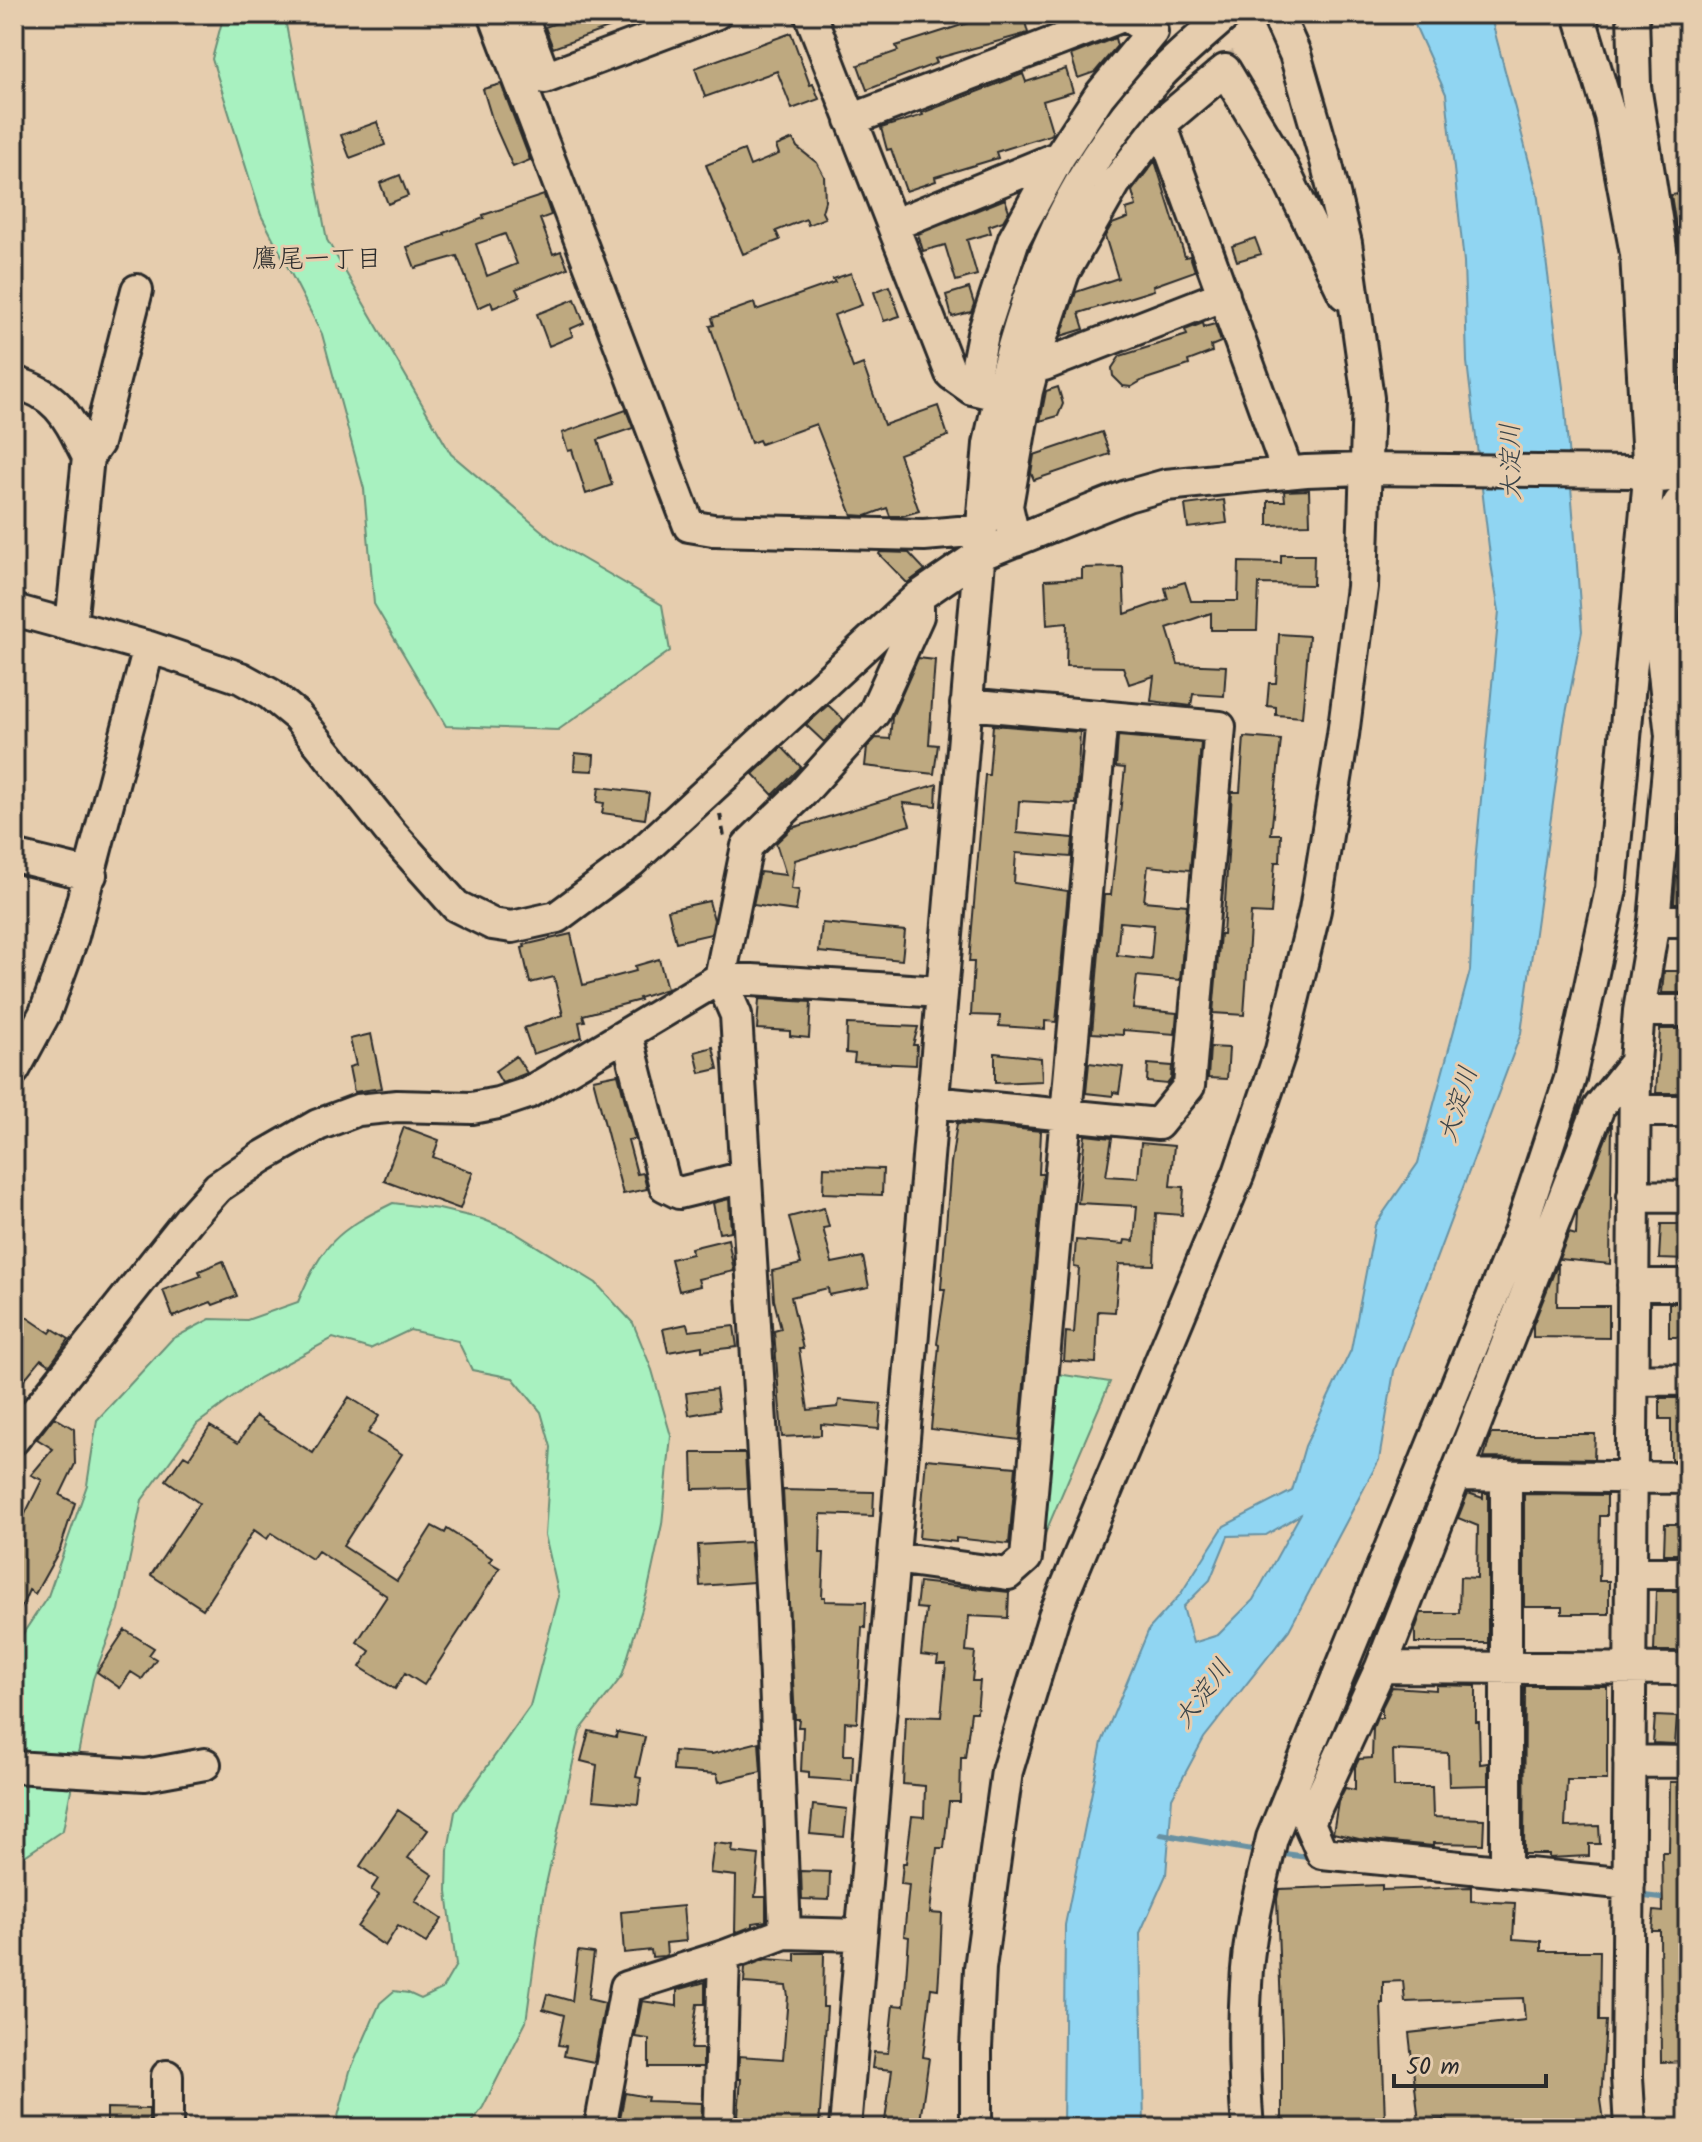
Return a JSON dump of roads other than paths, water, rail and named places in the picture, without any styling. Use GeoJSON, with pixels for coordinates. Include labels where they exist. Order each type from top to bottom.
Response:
{"type":"FeatureCollection","features":[{"type":"Feature","properties":{"kind":"street"},"geometry":{"type":"LineString","coordinates":[[494,14],[689,526],[713,530],[924,535],[981,542],[1015,541],[1127,496],[1166,485],[1364,469],[1688,474]]}},
{"type":"Feature","properties":{"kind":"street"},"geometry":{"type":"LineString","coordinates":[[521,14],[545,78],[715,14]]}},
{"type":"Feature","properties":{"kind":"street"},"geometry":{"type":"LineString","coordinates":[[810,14],[951,374],[985,392]]}},
{"type":"Feature","properties":{"kind":"street"},"geometry":{"type":"LineString","coordinates":[[985,392],[1054,230],[1084,175],[1160,75],[1227,14]]}},
{"type":"Feature","properties":{"kind":"street"},"geometry":{"type":"LineString","coordinates":[[976,2128],[980,1968],[1007,1771],[1054,1616],[1239,1173],[1281,1050],[1315,910],[1343,735],[1362,587],[1368,398],[1346,243],[1295,54],[1277,14]]}},
{"type":"Feature","properties":{"kind":"street"},"geometry":{"type":"LineString","coordinates":[[1248,2128],[1245,2088],[1246,1983],[1255,1912],[1272,1838],[1521,1227],[1570,1079],[1611,889],[1641,475],[1636,254],[1610,116],[1579,14]]}},
{"type":"Feature","properties":{"kind":"street"},"geometry":{"type":"LineString","coordinates":[[1633,14],[1635,86],[1662,255],[1664,423],[1668,446],[1681,460],[1688,459]]}},
{"type":"Feature","properties":{"kind":"street"},"geometry":{"type":"LineString","coordinates":[[845,2128],[989,444],[983,334],[1014,239],[1059,157],[1099,96],[1162,23],[1125,15],[851,120]]}},
{"type":"Feature","properties":{"kind":"street"},"geometry":{"type":"LineString","coordinates":[[1015,541],[1007,506],[1035,363],[1064,272],[1115,183],[1161,124],[1225,70],[1280,162],[1359,326]]}},
{"type":"Feature","properties":{"kind":"street"},"geometry":{"type":"LineString","coordinates":[[1161,124],[1288,473]]}},
{"type":"Feature","properties":{"kind":"street"},"geometry":{"type":"LineString","coordinates":[[893,225],[1059,157]]}},
{"type":"Feature","properties":{"kind":"street"},"geometry":{"type":"LineString","coordinates":[[71,626],[88,457],[98,443],[137,290]]}},
{"type":"Feature","properties":{"kind":"street"},"geometry":{"type":"LineString","coordinates":[[1035,363],[1044,365],[1224,295]]}},
{"type":"Feature","properties":{"kind":"street"},"geometry":{"type":"LineString","coordinates":[[14,382],[48,397],[65,411],[88,457]]}},
{"type":"Feature","properties":{"kind":"street"},"geometry":{"type":"LineString","coordinates":[[1630,2128],[1627,2077],[1635,1062],[1639,1011],[1654,921],[1675,828],[1679,736],[1668,523],[1679,503],[1688,500]]}},
{"type":"Feature","properties":{"kind":"street"},"geometry":{"type":"LineString","coordinates":[[14,610],[149,647],[241,678],[270,694],[297,716],[391,833],[456,906],[492,924],[512,927],[557,917],[631,862],[981,542]]}},
{"type":"Feature","properties":{"kind":"street"},"geometry":{"type":"LineString","coordinates":[[785,1933],[772,1603],[736,1015],[720,978],[747,846],[802,793],[874,713],[918,616],[918,597]]}},
{"type":"Feature","properties":{"kind":"street"},"geometry":{"type":"LineString","coordinates":[[14,1070],[45,1013],[73,936],[149,647]]}},
{"type":"Feature","properties":{"kind":"street"},"geometry":{"type":"LineString","coordinates":[[932,1102],[1158,1124],[1189,1086],[1220,727],[966,704]]}},
{"type":"Feature","properties":{"kind":"street"},"geometry":{"type":"LineString","coordinates":[[894,1558],[1008,1574],[1026,1558],[1102,716]]}},
{"type":"Feature","properties":{"kind":"street"},"geometry":{"type":"LineString","coordinates":[[14,856],[91,875]]}},
{"type":"Feature","properties":{"kind":"street"},"geometry":{"type":"LineString","coordinates":[[1654,921],[1688,921]]}},
{"type":"Feature","properties":{"kind":"street"},"geometry":{"type":"LineString","coordinates":[[14,1439],[189,1219],[218,1187],[318,1125],[358,1110],[397,1106],[472,1108],[528,1093],[720,978],[941,992]]}},
{"type":"Feature","properties":{"kind":"street"},"geometry":{"type":"LineString","coordinates":[[1639,1011],[1688,1011]]}},
{"type":"Feature","properties":{"kind":"street"},"geometry":{"type":"LineString","coordinates":[[627,1035],[665,1186],[679,1193],[745,1177]]}},
{"type":"Feature","properties":{"kind":"street"},"geometry":{"type":"LineString","coordinates":[[1629,1892],[1506,1872],[1322,1853],[1309,1823],[1381,1667],[1599,1107],[1635,1062]]}},
{"type":"Feature","properties":{"kind":"street"},"geometry":{"type":"LineString","coordinates":[[1635,1111],[1688,1111]]}},
{"type":"Feature","properties":{"kind":"street"},"geometry":{"type":"LineString","coordinates":[[1633,1196],[1688,1197]]}},
{"type":"Feature","properties":{"kind":"street"},"geometry":{"type":"LineString","coordinates":[[1633,1285],[1688,1285]]}},
{"type":"Feature","properties":{"kind":"street"},"geometry":{"type":"LineString","coordinates":[[1633,1379],[1688,1380]]}},
{"type":"Feature","properties":{"kind":"street"},"geometry":{"type":"LineString","coordinates":[[1458,1475],[1688,1478]]}},
{"type":"Feature","properties":{"kind":"street"},"geometry":{"type":"LineString","coordinates":[[1506,1475],[1506,1872]]}},
{"type":"Feature","properties":{"kind":"street"},"geometry":{"type":"LineString","coordinates":[[1632,1573],[1688,1573]]}},
{"type":"Feature","properties":{"kind":"street"},"geometry":{"type":"LineString","coordinates":[[1381,1667],[1688,1669]]}},
{"type":"Feature","properties":{"kind":"street"},"geometry":{"type":"LineString","coordinates":[[1629,1761],[1688,1762]]}},
{"type":"Feature","properties":{"kind":"street"},"geometry":{"type":"LineString","coordinates":[[14,1767],[145,1775],[205,1764]]}},
{"type":"Feature","properties":{"kind":"street"},"geometry":{"type":"LineString","coordinates":[[600,2128],[626,1987],[785,1933],[860,1935]]}},
{"type":"Feature","properties":{"kind":"street"},"geometry":{"type":"LineString","coordinates":[[719,2128],[724,1956]]}},
{"type":"Feature","properties":{"kind":"street"},"geometry":{"type":"LineString","coordinates":[[167,2076],[167,2128]]}},
{"type":"Feature","properties":{"kind":"water","name":"大淀川"},"geometry":{"type":"Polygon","coordinates":[[[1410,14],[1490,14],[1537,192],[1564,395],[1582,631],[1564,724],[1521,1033],[1394,1371],[1379,1460],[1289,1630],[1204,1738],[1172,1798],[1166,1875],[1140,1933],[1144,2128],[1063,2128],[1065,1925],[1102,1742],[1149,1629],[1180,1595],[1224,1526],[1292,1491],[1305,1446],[1351,1350],[1375,1225],[1418,1163],[1470,971],[1475,862],[1499,611],[1467,362],[1464,262],[1446,94],[1410,14]],[[1300,1515],[1266,1535],[1228,1536],[1210,1580],[1183,1607],[1193,1643],[1218,1635],[1253,1600],[1300,1515]]]}},
{"type":"Feature","properties":{"kind":"waterway"},"geometry":{"type":"LineString","coordinates":[[1161,1834],[1252,1850]]}},
{"type":"Feature","properties":{"kind":"waterway"},"geometry":{"type":"LineString","coordinates":[[1285,1854],[1315,1858]]}},
{"type":"Feature","properties":{"kind":"waterway"},"geometry":{"type":"LineString","coordinates":[[1636,1895],[1669,1899]]}},
{"type":"Feature","properties":{"kind":"tunnel"},"geometry":{"type":"LineString","coordinates":[[1202,14],[1225,70]]}},
{"type":"Feature","properties":{"kind":"district","name":"鷹尾一丁目"},"geometry":{"type":"Point","coordinates":[317,258]}}]}
